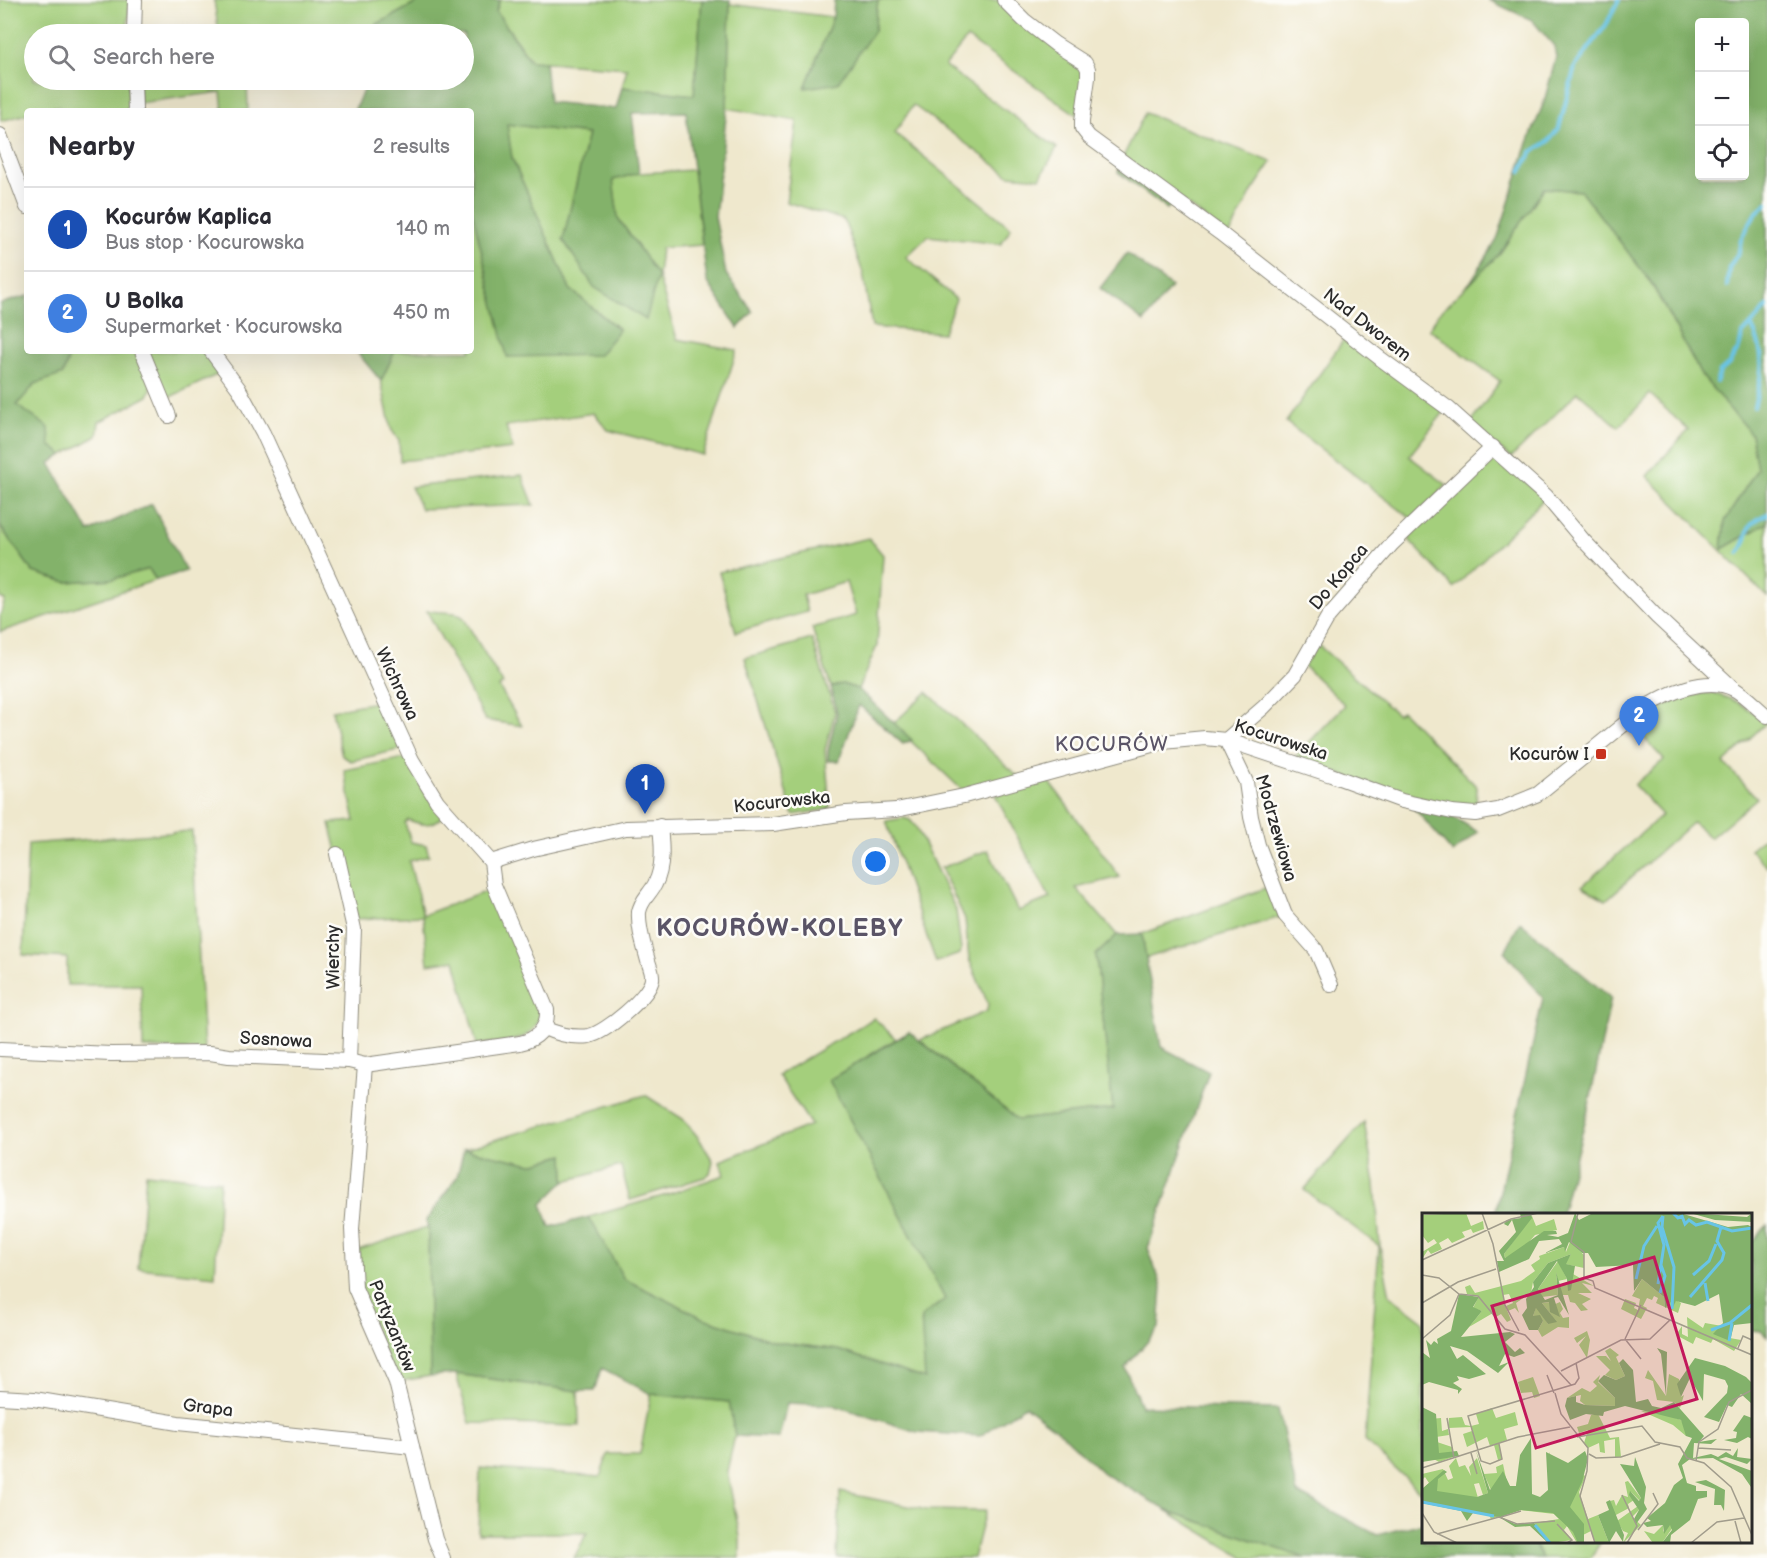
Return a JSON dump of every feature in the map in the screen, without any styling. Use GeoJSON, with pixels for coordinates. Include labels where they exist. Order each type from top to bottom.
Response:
{"type":"FeatureCollection","features":[{"type":"Feature","properties":{"kind":"street"},"geometry":{"type":"LineString","coordinates":[[134,24],[135,0]]}},
{"type":"Feature","properties":{"kind":"street","name":"Nad Dworem"},"geometry":{"type":"LineString","coordinates":[[1004,0],[1024,20],[1085,63],[1088,78],[1082,128],[1089,137],[1220,233],[1449,410],[1493,447],[1546,496],[1583,540],[1657,617],[1734,689]]}},
{"type":"Feature","properties":{"kind":"street"},"geometry":{"type":"LineString","coordinates":[[134,90],[135,108]]}},
{"type":"Feature","properties":{"kind":"street"},"geometry":{"type":"LineString","coordinates":[[0,135],[24,199]]}},
{"type":"Feature","properties":{"kind":"street"},"geometry":{"type":"LineString","coordinates":[[143,354],[169,416]]}},
{"type":"Feature","properties":{"kind":"street","name":"Wichrowa"},"geometry":{"type":"LineString","coordinates":[[213,354],[239,389],[263,433],[412,760],[437,801],[491,862]]}},
{"type":"Feature","properties":{"kind":"street","name":"Do Kopca"},"geometry":{"type":"LineString","coordinates":[[1226,740],[1264,708],[1295,675],[1328,616],[1392,543],[1493,447]]}},
{"type":"Feature","properties":{"kind":"street","name":"Kocurowska"},"geometry":{"type":"LineString","coordinates":[[491,862],[533,849],[614,831],[660,826],[720,827],[773,824],[846,813],[896,810],[964,796],[1164,742],[1205,738],[1226,740],[1402,801],[1452,812],[1475,814],[1498,810],[1538,794],[1657,700],[1688,687],[1706,684],[1734,689]]}},
{"type":"Feature","properties":{"kind":"street"},"geometry":{"type":"LineString","coordinates":[[1734,689],[1767,716]]}},
{"type":"Feature","properties":{"kind":"street","name":"Modrzewiowa"},"geometry":{"type":"LineString","coordinates":[[1226,740],[1246,782],[1258,845],[1285,915],[1316,950],[1331,985]]}},
{"type":"Feature","properties":{"kind":"street"},"geometry":{"type":"LineString","coordinates":[[491,862],[494,885],[547,1010],[544,1028],[571,1035],[588,1036],[601,1031],[644,996],[649,987],[652,978],[640,933],[639,915],[643,901],[659,874],[662,845],[660,826]]}},
{"type":"Feature","properties":{"kind":"street","name":"Wierchy"},"geometry":{"type":"LineString","coordinates":[[337,854],[354,929],[349,1061]]}},
{"type":"Feature","properties":{"kind":"street","name":"Sosnowa"},"geometry":{"type":"LineString","coordinates":[[0,1049],[111,1054],[210,1053],[230,1056],[349,1061],[365,1065],[520,1043],[535,1038],[544,1028]]}},
{"type":"Feature","properties":{"kind":"street","name":"Partyzantów"},"geometry":{"type":"LineString","coordinates":[[365,1065],[352,1229],[354,1275],[357,1293],[396,1382],[435,1539],[443,1558]]}},
{"type":"Feature","properties":{"kind":"street","name":"Grapa"},"geometry":{"type":"LineString","coordinates":[[0,1397],[34,1398],[178,1423],[412,1447]]}},
{"type":"Feature","properties":{"kind":"green space"},"geometry":{"type":"Polygon","coordinates":[[[0,0],[130,0],[128,24],[24,24],[24,90],[128,90],[129,108],[60,108],[59,106],[24,108],[24,115],[1,121],[0,0]]]}},
{"type":"Feature","properties":{"kind":"green space"},"geometry":{"type":"Polygon","coordinates":[[[214,0],[422,0],[378,24],[218,24],[214,0]]]}},
{"type":"Feature","properties":{"kind":"green space"},"geometry":{"type":"Polygon","coordinates":[[[422,0],[500,0],[496,11],[530,61],[545,62],[549,102],[616,109],[622,87],[694,95],[702,0],[730,0],[727,108],[715,217],[726,274],[753,312],[738,328],[707,281],[686,112],[632,113],[639,173],[613,180],[618,218],[658,276],[646,320],[594,287],[563,240],[588,134],[507,124],[512,158],[570,289],[619,330],[599,355],[507,357],[474,220],[474,108],[355,108],[363,90],[474,90],[474,24],[378,24],[422,0]]]}},
{"type":"Feature","properties":{"kind":"green space"},"geometry":{"type":"Polygon","coordinates":[[[500,0],[702,0],[694,95],[622,87],[627,68],[531,61],[496,11],[500,0]]]}},
{"type":"Feature","properties":{"kind":"green space"},"geometry":{"type":"Polygon","coordinates":[[[834,0],[878,0],[874,31],[838,83],[805,88],[833,17],[834,0]]]}},
{"type":"Feature","properties":{"kind":"green space"},"geometry":{"type":"Polygon","coordinates":[[[878,0],[1002,0],[1082,64],[1084,80],[1077,115],[967,38],[945,66],[1057,148],[1040,178],[1009,175],[913,105],[895,133],[1011,228],[1001,244],[928,236],[906,257],[956,299],[943,333],[872,327],[863,273],[844,220],[786,202],[797,121],[727,108],[730,4],[833,17],[805,88],[874,31],[878,0]]]}},
{"type":"Feature","properties":{"kind":"green space"},"geometry":{"type":"Polygon","coordinates":[[[1488,0],[1767,0],[1767,523],[1722,549],[1725,521],[1757,469],[1751,434],[1702,376],[1651,282],[1581,191],[1544,188],[1500,253],[1468,286],[1497,240],[1528,143],[1544,102],[1556,57],[1554,46],[1532,20],[1488,0]]]}},
{"type":"Feature","properties":{"kind":"green space"},"geometry":{"type":"Polygon","coordinates":[[[138,90],[247,90],[248,108],[223,108],[221,92],[139,103],[138,90]]]}},
{"type":"Feature","properties":{"kind":"green space"},"geometry":{"type":"Polygon","coordinates":[[[1145,113],[1272,162],[1253,190],[1229,236],[1123,157],[1145,113]]]}},
{"type":"Feature","properties":{"kind":"green space"},"geometry":{"type":"Polygon","coordinates":[[[506,124],[588,134],[563,240],[658,276],[677,339],[737,350],[703,455],[608,430],[594,413],[506,426],[513,449],[400,461],[399,441],[391,429],[381,381],[394,354],[474,354],[474,219],[508,357],[619,329],[570,289],[512,158],[506,124]]]}},
{"type":"Feature","properties":{"kind":"green space"},"geometry":{"type":"Polygon","coordinates":[[[1120,164],[1174,202],[1167,209],[1118,172],[1120,164]]]}},
{"type":"Feature","properties":{"kind":"green space"},"geometry":{"type":"Polygon","coordinates":[[[693,170],[702,245],[661,248],[658,276],[618,218],[613,180],[639,173],[693,170]]]}},
{"type":"Feature","properties":{"kind":"green space"},"geometry":{"type":"Polygon","coordinates":[[[1544,188],[1581,191],[1648,278],[1702,376],[1751,434],[1757,469],[1725,521],[1722,549],[1767,523],[1767,597],[1647,476],[1688,430],[1650,394],[1619,427],[1578,392],[1511,458],[1470,424],[1500,381],[1429,329],[1438,314],[1500,253],[1544,188]]]}},
{"type":"Feature","properties":{"kind":"green space"},"geometry":{"type":"Polygon","coordinates":[[[1127,253],[1171,287],[1144,322],[1100,288],[1127,253]]]}},
{"type":"Feature","properties":{"kind":"green space"},"geometry":{"type":"Polygon","coordinates":[[[24,297],[24,354],[70,354],[63,374],[35,384],[17,405],[49,428],[50,445],[63,455],[50,463],[89,532],[152,504],[186,571],[156,580],[149,569],[113,579],[66,582],[33,572],[0,526],[0,304],[24,297]]]}},
{"type":"Feature","properties":{"kind":"green space"},"geometry":{"type":"Polygon","coordinates":[[[1347,335],[1445,411],[1409,456],[1447,485],[1412,519],[1286,422],[1347,335]]]}},
{"type":"Feature","properties":{"kind":"green space"},"geometry":{"type":"Polygon","coordinates":[[[70,354],[98,358],[140,354],[153,384],[148,396],[99,422],[97,436],[63,455],[50,445],[17,404],[35,384],[63,374],[70,354]]]}},
{"type":"Feature","properties":{"kind":"green space"},"geometry":{"type":"Polygon","coordinates":[[[148,354],[209,354],[223,372],[166,399],[148,354]]]}},
{"type":"Feature","properties":{"kind":"green space"},"geometry":{"type":"Polygon","coordinates":[[[358,354],[394,354],[381,381],[358,354]]]}},
{"type":"Feature","properties":{"kind":"green space"},"geometry":{"type":"Polygon","coordinates":[[[1496,456],[1545,498],[1454,588],[1410,541],[1409,537],[1486,457],[1496,456]]]}},
{"type":"Feature","properties":{"kind":"green space"},"geometry":{"type":"Polygon","coordinates":[[[522,475],[534,505],[421,509],[411,487],[522,475]]]}},
{"type":"Feature","properties":{"kind":"green space"},"geometry":{"type":"Polygon","coordinates":[[[0,526],[33,572],[66,582],[113,579],[149,569],[156,580],[0,632],[0,616],[5,600],[0,598],[0,526]]]}},
{"type":"Feature","properties":{"kind":"green space"},"geometry":{"type":"Polygon","coordinates":[[[869,538],[883,555],[877,646],[858,689],[842,684],[831,687],[812,628],[856,615],[846,582],[803,595],[807,612],[736,632],[719,572],[869,538]]]}},
{"type":"Feature","properties":{"kind":"green space"},"geometry":{"type":"Polygon","coordinates":[[[427,611],[455,613],[463,617],[503,684],[499,687],[522,726],[485,720],[427,611]]]}},
{"type":"Feature","properties":{"kind":"green space"},"geometry":{"type":"Polygon","coordinates":[[[812,639],[835,712],[825,750],[830,809],[793,815],[745,658],[812,639]]]}},
{"type":"Feature","properties":{"kind":"green space"},"geometry":{"type":"Polygon","coordinates":[[[1317,644],[1397,714],[1402,711],[1477,787],[1476,806],[1407,795],[1294,758],[1345,705],[1304,666],[1317,644]]]}},
{"type":"Feature","properties":{"kind":"green space"},"geometry":{"type":"Polygon","coordinates":[[[842,684],[858,689],[912,740],[903,744],[859,705],[839,761],[828,761],[828,751],[837,713],[831,687],[842,684]]]}},
{"type":"Feature","properties":{"kind":"green space"},"geometry":{"type":"Polygon","coordinates":[[[927,692],[1020,778],[964,792],[893,724],[927,692]]]}},
{"type":"Feature","properties":{"kind":"green space"},"geometry":{"type":"Polygon","coordinates":[[[1706,693],[1731,699],[1767,722],[1724,763],[1757,798],[1710,838],[1693,822],[1606,900],[1582,886],[1662,815],[1634,785],[1664,760],[1635,728],[1668,704],[1706,693]]]}},
{"type":"Feature","properties":{"kind":"green space"},"geometry":{"type":"Polygon","coordinates":[[[381,701],[402,749],[351,761],[342,756],[332,710],[381,701]]]}},
{"type":"Feature","properties":{"kind":"green space"},"geometry":{"type":"Polygon","coordinates":[[[408,759],[443,817],[426,824],[408,820],[405,823],[411,842],[426,845],[429,856],[409,861],[423,915],[490,890],[542,1006],[535,1028],[520,1038],[477,1045],[455,960],[428,964],[423,916],[354,919],[330,823],[355,821],[344,770],[408,759]]]}},
{"type":"Feature","properties":{"kind":"green space"},"geometry":{"type":"Polygon","coordinates":[[[1049,781],[1120,877],[1076,888],[1117,935],[1096,955],[1113,1109],[1018,1120],[920,1040],[987,1011],[988,1004],[969,959],[965,919],[941,868],[988,850],[1018,911],[1050,898],[995,795],[1049,781]]]}},
{"type":"Feature","properties":{"kind":"green space"},"geometry":{"type":"Polygon","coordinates":[[[1413,807],[1455,818],[1478,832],[1453,853],[1413,807]]]}},
{"type":"Feature","properties":{"kind":"green space"},"geometry":{"type":"Polygon","coordinates":[[[904,818],[910,820],[916,827],[956,910],[960,954],[936,962],[886,821],[904,818]]]}},
{"type":"Feature","properties":{"kind":"green space"},"geometry":{"type":"Polygon","coordinates":[[[192,831],[204,1050],[143,1048],[141,985],[67,985],[67,958],[23,955],[28,844],[192,831]]]}},
{"type":"Feature","properties":{"kind":"green space"},"geometry":{"type":"Polygon","coordinates":[[[1767,835],[1767,867],[1750,849],[1767,835]]]}},
{"type":"Feature","properties":{"kind":"green space"},"geometry":{"type":"Polygon","coordinates":[[[1271,886],[1283,916],[1146,958],[1142,934],[1271,886]]]}},
{"type":"Feature","properties":{"kind":"green space"},"geometry":{"type":"Polygon","coordinates":[[[1520,922],[1611,998],[1588,1110],[1561,1213],[1495,1213],[1543,998],[1505,952],[1520,922]]]}},
{"type":"Feature","properties":{"kind":"green space"},"geometry":{"type":"Polygon","coordinates":[[[1142,934],[1161,1047],[1209,1072],[1148,1248],[1162,1287],[1159,1328],[1125,1368],[1141,1406],[1278,1409],[1297,1493],[1377,1535],[1422,1523],[1422,1543],[1534,1543],[1542,1558],[1305,1558],[1166,1510],[1103,1473],[1061,1433],[1025,1406],[980,1436],[917,1432],[833,1405],[787,1403],[779,1438],[735,1436],[729,1402],[651,1394],[602,1368],[595,1391],[578,1391],[456,1374],[430,1376],[428,1228],[426,1221],[457,1177],[464,1149],[532,1164],[564,1155],[565,1181],[542,1204],[550,1227],[589,1217],[624,1279],[703,1318],[776,1342],[838,1350],[925,1379],[921,1317],[945,1299],[829,1080],[909,1032],[1018,1120],[1113,1109],[1096,955],[1117,935],[1142,934]]]}},
{"type":"Feature","properties":{"kind":"green space"},"geometry":{"type":"Polygon","coordinates":[[[874,1018],[896,1039],[829,1080],[945,1299],[926,1379],[838,1350],[776,1342],[703,1318],[624,1279],[589,1217],[663,1196],[724,1175],[720,1161],[811,1125],[778,1075],[874,1018]]]}},
{"type":"Feature","properties":{"kind":"green space"},"geometry":{"type":"Polygon","coordinates":[[[645,1095],[683,1119],[698,1137],[713,1161],[710,1173],[705,1177],[630,1200],[621,1166],[565,1181],[564,1155],[532,1164],[464,1149],[645,1095]]]}},
{"type":"Feature","properties":{"kind":"green space"},"geometry":{"type":"Polygon","coordinates":[[[1364,1122],[1375,1184],[1380,1246],[1390,1296],[1422,1320],[1422,1493],[1365,1441],[1379,1246],[1304,1190],[1364,1122]]]}},
{"type":"Feature","properties":{"kind":"green space"},"geometry":{"type":"Polygon","coordinates":[[[146,1173],[220,1181],[215,1276],[138,1268],[146,1173]]]}},
{"type":"Feature","properties":{"kind":"green space"},"geometry":{"type":"Polygon","coordinates":[[[1767,1225],[1767,1337],[1761,1331],[1752,1330],[1752,1241],[1767,1225]]]}},
{"type":"Feature","properties":{"kind":"green space"},"geometry":{"type":"Polygon","coordinates":[[[428,1227],[430,1376],[396,1382],[362,1296],[358,1250],[428,1227]]]}},
{"type":"Feature","properties":{"kind":"green space"},"geometry":{"type":"Polygon","coordinates":[[[456,1374],[578,1391],[579,1426],[470,1423],[456,1374]]]}},
{"type":"Feature","properties":{"kind":"green space"},"geometry":{"type":"Polygon","coordinates":[[[651,1394],[730,1402],[735,1436],[727,1471],[740,1537],[740,1558],[574,1558],[587,1533],[478,1533],[480,1468],[600,1477],[608,1454],[640,1454],[651,1394]]]}},
{"type":"Feature","properties":{"kind":"green space"},"geometry":{"type":"Polygon","coordinates":[[[840,1492],[927,1510],[985,1511],[973,1558],[837,1558],[840,1492]]]}},
{"type":"Feature","properties":{"kind":"green space"},"geometry":{"type":"Polygon","coordinates":[[[1166,1510],[1305,1558],[1244,1558],[1166,1510]]]}},
{"type":"Feature","properties":{"kind":"green space"},"geometry":{"type":"Polygon","coordinates":[[[1534,1543],[1600,1543],[1590,1558],[1542,1558],[1534,1543]]]}},
{"type":"Feature","properties":{"kind":"waterway"},"geometry":{"type":"LineString","coordinates":[[1521,171],[1532,152],[1548,142],[1559,128],[1575,67],[1606,25],[1619,0]]}},
{"type":"Feature","properties":{"kind":"waterway"},"geometry":{"type":"LineString","coordinates":[[1727,286],[1729,268],[1739,251],[1741,239],[1755,214],[1767,203]]}},
{"type":"Feature","properties":{"kind":"waterway"},"geometry":{"type":"LineString","coordinates":[[1716,382],[1720,372],[1729,364],[1739,348],[1742,335],[1767,307]]}},
{"type":"Feature","properties":{"kind":"waterway"},"geometry":{"type":"LineString","coordinates":[[1751,325],[1759,346],[1762,365],[1754,407]]}},
{"type":"Feature","properties":{"kind":"waterway"},"geometry":{"type":"LineString","coordinates":[[1739,553],[1750,527],[1767,514]]}},
{"type":"Feature","properties":{"kind":"place","name":"U Bolka"},"geometry":{"type":"Point","coordinates":[1639,746]}},
{"type":"Feature","properties":{"kind":"place","name":"Kocurów I"},"geometry":{"type":"Point","coordinates":[1601,754]}},
{"type":"Feature","properties":{"kind":"place","name":"Kocurów Kaplica"},"geometry":{"type":"Point","coordinates":[645,814]}},
{"type":"Feature","properties":{"kind":"district","name":"KOCURÓW"},"geometry":{"type":"Point","coordinates":[1112,745]}},
{"type":"Feature","properties":{"kind":"district","name":"KOCURÓW-KOLEBY"},"geometry":{"type":"Point","coordinates":[780,928]}}]}
